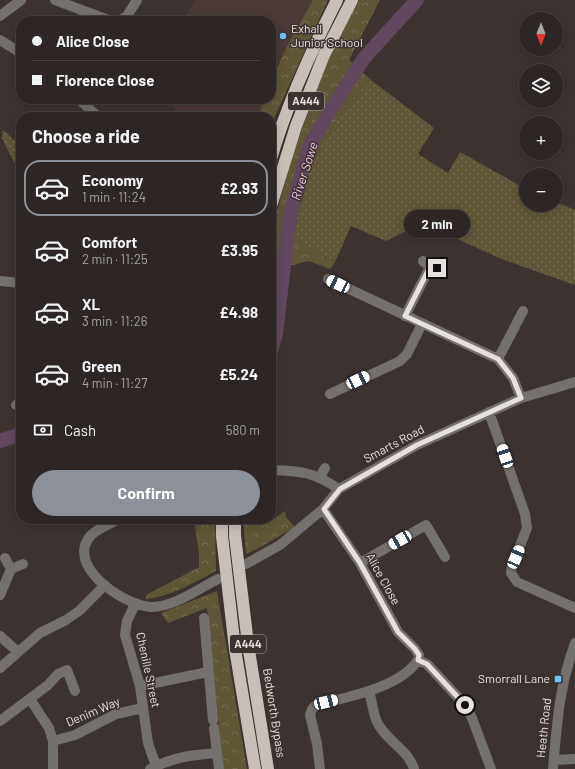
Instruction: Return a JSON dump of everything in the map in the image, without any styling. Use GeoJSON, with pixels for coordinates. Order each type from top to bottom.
{"type":"FeatureCollection","features":[{"type":"Feature","properties":{"kind":"highway","name":"A444"},"geometry":{"type":"LineString","coordinates":[[276,144],[292,97],[319,35],[338,0]]}},
{"type":"Feature","properties":{"kind":"highway","name":"A444"},"geometry":{"type":"LineString","coordinates":[[276,190],[296,126],[324,55],[352,0]]}},
{"type":"Feature","properties":{"kind":"highway","name":"A444"},"geometry":{"type":"LineString","coordinates":[[222,524],[235,649],[255,769]]}},
{"type":"Feature","properties":{"kind":"highway","name":"Bedworth Bypass"},"geometry":{"type":"LineString","coordinates":[[235,524],[248,644],[268,769]]}},
{"type":"Feature","properties":{"kind":"street"},"geometry":{"type":"LineString","coordinates":[[0,16],[21,0]]}},
{"type":"Feature","properties":{"kind":"street"},"geometry":{"type":"LineString","coordinates":[[55,0],[97,16]]}},
{"type":"Feature","properties":{"kind":"street"},"geometry":{"type":"LineString","coordinates":[[127,16],[137,0]]}},
{"type":"Feature","properties":{"kind":"street"},"geometry":{"type":"LineString","coordinates":[[0,40],[16,50]]}},
{"type":"Feature","properties":{"kind":"street"},"geometry":{"type":"LineString","coordinates":[[84,104],[93,112]]}},
{"type":"Feature","properties":{"kind":"street"},"geometry":{"type":"LineString","coordinates":[[405,316],[430,265]]}},
{"type":"Feature","properties":{"kind":"street"},"geometry":{"type":"LineString","coordinates":[[328,279],[498,359],[513,378],[521,398]]}},
{"type":"Feature","properties":{"kind":"street"},"geometry":{"type":"LineString","coordinates":[[0,281],[16,283]]}},
{"type":"Feature","properties":{"kind":"street"},"geometry":{"type":"LineString","coordinates":[[498,359],[524,310]]}},
{"type":"Feature","properties":{"kind":"street"},"geometry":{"type":"LineString","coordinates":[[330,394],[400,361],[407,354],[422,324]]}},
{"type":"Feature","properties":{"kind":"street","name":"Smarts Road"},"geometry":{"type":"LineString","coordinates":[[246,564],[280,545],[324,509],[340,489],[417,445],[521,398],[575,382]]}},
{"type":"Feature","properties":{"kind":"street"},"geometry":{"type":"LineString","coordinates":[[490,412],[525,514],[527,528],[512,566],[511,573],[517,582],[575,608]]}},
{"type":"Feature","properties":{"kind":"street"},"geometry":{"type":"LineString","coordinates":[[276,470],[323,472],[340,489]]}},
{"type":"Feature","properties":{"kind":"street","name":"Alice Close"},"geometry":{"type":"LineString","coordinates":[[324,509],[360,563],[398,632],[419,655],[418,660],[427,664],[465,705],[472,718],[491,769]]}},
{"type":"Feature","properties":{"kind":"street"},"geometry":{"type":"LineString","coordinates":[[110,524],[90,536],[84,547],[85,560],[104,586],[118,596],[135,604],[152,607],[176,601],[218,579]]}},
{"type":"Feature","properties":{"kind":"street"},"geometry":{"type":"LineString","coordinates":[[360,563],[426,525],[445,557]]}},
{"type":"Feature","properties":{"kind":"street"},"geometry":{"type":"LineString","coordinates":[[5,558],[11,569]]}},
{"type":"Feature","properties":{"kind":"street"},"geometry":{"type":"LineString","coordinates":[[0,595],[11,569],[23,564]]}},
{"type":"Feature","properties":{"kind":"street"},"geometry":{"type":"LineString","coordinates":[[0,668],[40,633],[66,620],[79,611],[104,586]]}},
{"type":"Feature","properties":{"kind":"street","name":"Chenille Street"},"geometry":{"type":"LineString","coordinates":[[135,604],[127,621],[126,635],[140,686],[153,768]]}},
{"type":"Feature","properties":{"kind":"street"},"geometry":{"type":"LineString","coordinates":[[204,618],[208,672],[219,769]]}},
{"type":"Feature","properties":{"kind":"street"},"geometry":{"type":"LineString","coordinates":[[0,636],[18,652]]}},
{"type":"Feature","properties":{"kind":"street","name":"Heath Road"},"geometry":{"type":"LineString","coordinates":[[553,764],[558,703],[575,643]]}},
{"type":"Feature","properties":{"kind":"street"},"geometry":{"type":"LineString","coordinates":[[320,769],[310,711],[316,705],[369,691],[390,682],[415,665],[418,660]]}},
{"type":"Feature","properties":{"kind":"street"},"geometry":{"type":"LineString","coordinates":[[0,721],[48,685],[58,674],[66,670],[75,691]]}},
{"type":"Feature","properties":{"kind":"street"},"geometry":{"type":"LineString","coordinates":[[140,686],[208,672]]}},
{"type":"Feature","properties":{"kind":"street"},"geometry":{"type":"LineString","coordinates":[[369,691],[377,722],[387,736],[412,762],[414,769]]}},
{"type":"Feature","properties":{"kind":"street"},"geometry":{"type":"LineString","coordinates":[[30,699],[49,728],[53,741],[53,769]]}},
{"type":"Feature","properties":{"kind":"street","name":"Denim Way"},"geometry":{"type":"LineString","coordinates":[[53,741],[75,735],[116,714],[143,708]]}},
{"type":"Feature","properties":{"kind":"street"},"geometry":{"type":"LineString","coordinates":[[153,768],[184,756],[217,753]]}},
{"type":"Feature","properties":{"kind":"street"},"geometry":{"type":"LineString","coordinates":[[553,764],[575,759]]}},
{"type":"Feature","properties":{"kind":"shaded area","name":"Exhall Junior School"},"geometry":{"type":"Polygon","coordinates":[[[195,0],[313,0],[276,74],[276,16],[185,16],[195,0]]]}},
{"type":"Feature","properties":{"kind":"shaded area"},"geometry":{"type":"Polygon","coordinates":[[[167,104],[263,104],[259,112],[174,112],[175,108],[167,104]]]}},
{"type":"Feature","properties":{"kind":"green space"},"geometry":{"type":"Polygon","coordinates":[[[313,0],[328,0],[276,114],[276,112],[259,112],[263,104],[276,104],[276,71],[293,35],[313,0]]]}},
{"type":"Feature","properties":{"kind":"green space"},"geometry":{"type":"Polygon","coordinates":[[[359,0],[380,0],[349,60],[371,80],[346,106],[312,161],[293,238],[335,262],[330,269],[309,261],[284,267],[276,334],[276,215],[291,158],[335,41],[359,0]]]}},
{"type":"Feature","properties":{"kind":"green space"},"geometry":{"type":"Polygon","coordinates":[[[371,80],[434,128],[418,154],[448,173],[460,152],[519,185],[519,212],[563,212],[563,205],[575,210],[575,285],[499,258],[423,223],[386,241],[351,226],[335,262],[293,238],[312,161],[346,106],[371,80]]]}},
{"type":"Feature","properties":{"kind":"green space"},"geometry":{"type":"Polygon","coordinates":[[[3,130],[16,142],[16,166],[2,138],[3,130]]]}},
{"type":"Feature","properties":{"kind":"green space"},"geometry":{"type":"Polygon","coordinates":[[[285,511],[286,517],[295,527],[246,554],[243,524],[276,524],[276,517],[285,511]]]}},
{"type":"Feature","properties":{"kind":"green space"},"geometry":{"type":"Polygon","coordinates":[[[195,524],[215,524],[216,571],[174,592],[146,599],[146,595],[199,567],[199,554],[195,524]]]}},
{"type":"Feature","properties":{"kind":"green space"},"geometry":{"type":"Polygon","coordinates":[[[217,591],[247,769],[223,769],[207,608],[168,623],[161,613],[217,591]]]}},
{"type":"Feature","properties":{"kind":"waterway","name":"River Sowe"},"geometry":{"type":"LineString","coordinates":[[276,334],[290,215],[309,147],[364,58],[417,0]]}},
{"type":"Feature","properties":{"kind":"waterway","name":"River Sowe"},"geometry":{"type":"LineString","coordinates":[[0,441],[16,436]]}},
{"type":"Feature","properties":{"kind":"place","name":"Exhall Junior School"},"geometry":{"type":"Point","coordinates":[283,36]}},
{"type":"Feature","properties":{"kind":"place","name":"Smorrall Lane"},"geometry":{"type":"Point","coordinates":[558,679]}},
{"type":"Feature","properties":{"kind":"route"},"geometry":{"type":"LineString","coordinates":[[437,268],[430,267],[405,316],[498,359],[513,378],[521,398],[417,445],[340,489],[324,509],[360,563],[398,632],[419,655],[418,660],[427,664],[465,705]]}}]}
